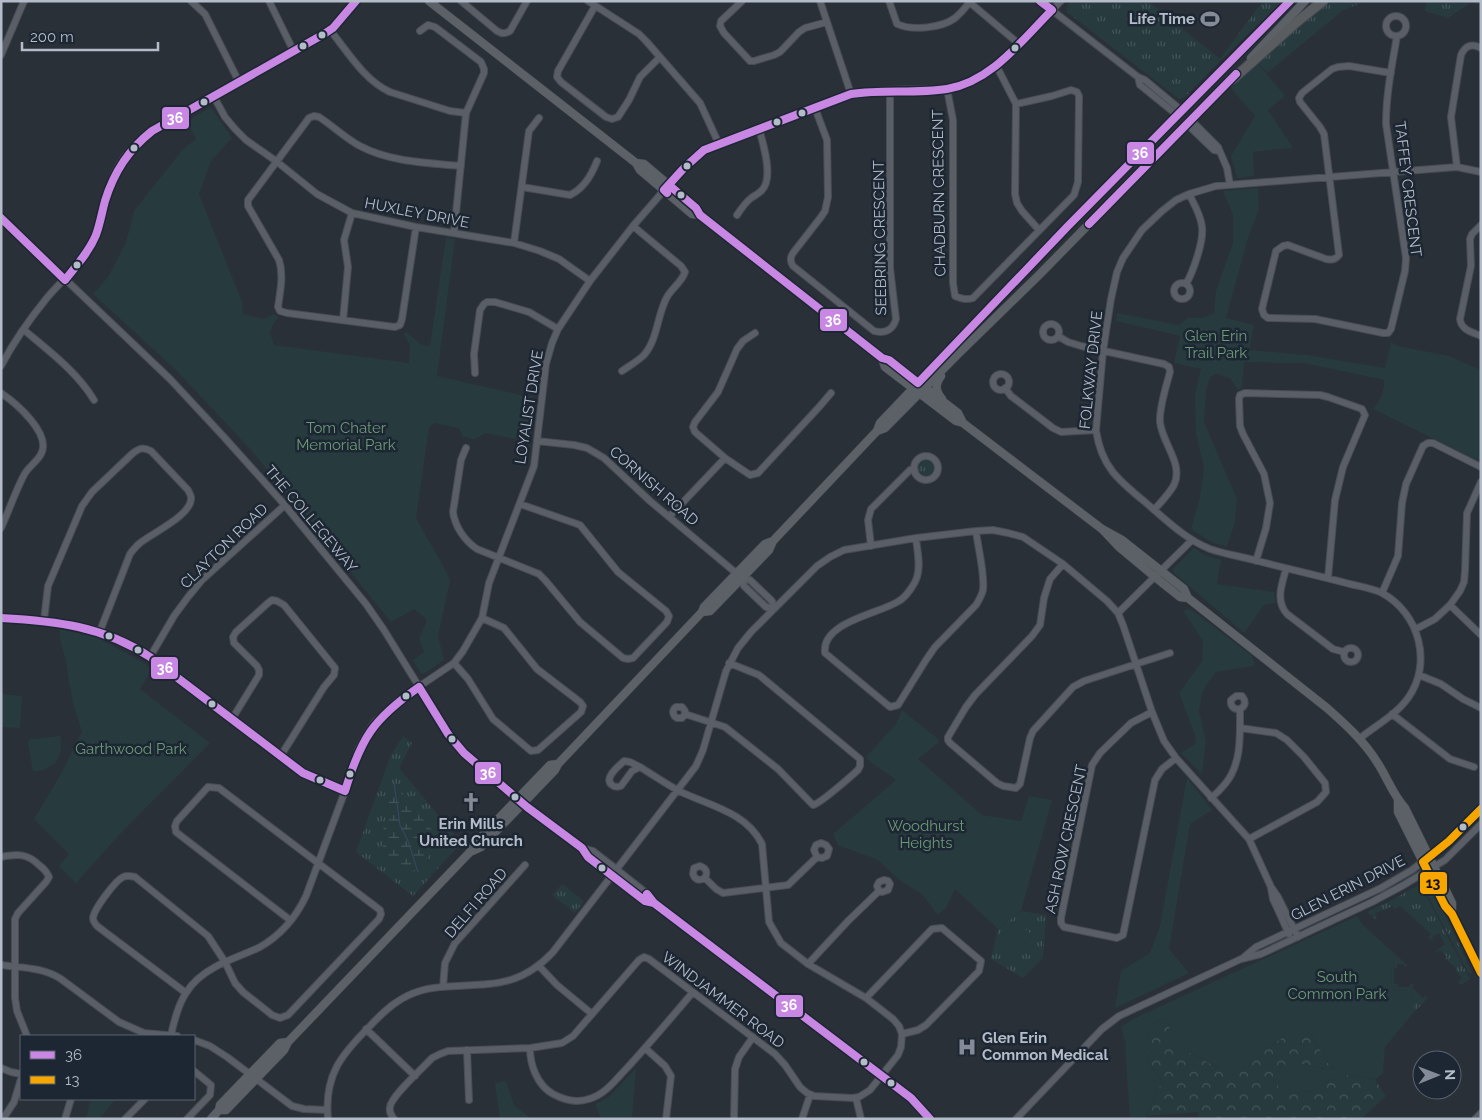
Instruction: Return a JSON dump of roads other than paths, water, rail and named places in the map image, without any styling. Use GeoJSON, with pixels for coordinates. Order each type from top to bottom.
{"type":"FeatureCollection","features":[{"type":"Feature","properties":{"kind":"highway"},"geometry":{"type":"LineString","coordinates":[[1230,80],[1323,1]]}},
{"type":"Feature","properties":{"kind":"main road"},"geometry":{"type":"LineString","coordinates":[[429,1],[636,163],[644,164],[666,187],[696,208],[700,215],[882,358],[885,366],[958,413]]}},
{"type":"Feature","properties":{"kind":"main road"},"geometry":{"type":"LineString","coordinates":[[919,388],[1023,272],[1290,1]]}},
{"type":"Feature","properties":{"kind":"main road"},"geometry":{"type":"LineString","coordinates":[[211,1119],[219,1110],[220,1105],[253,1076],[280,1043],[288,1042],[470,852],[481,847],[520,801],[555,770],[558,764],[702,612],[710,611],[739,575],[769,550],[773,541],[877,431],[880,423],[958,354],[1039,275],[1305,1]]}},
{"type":"Feature","properties":{"kind":"main road"},"geometry":{"type":"LineString","coordinates":[[1179,113],[1189,122]]}},
{"type":"Feature","properties":{"kind":"main road"},"geometry":{"type":"LineString","coordinates":[[958,354],[959,359],[938,381],[936,389],[941,398],[958,413],[963,423]]}},
{"type":"Feature","properties":{"kind":"main road"},"geometry":{"type":"LineString","coordinates":[[919,388],[956,421],[963,423],[1102,529],[1122,540],[1184,589],[1188,598],[1327,708],[1359,739],[1376,760],[1398,800],[1398,812],[1452,903],[1452,914],[1481,974]]}},
{"type":"Feature","properties":{"kind":"main road"},"geometry":{"type":"LineString","coordinates":[[1102,529],[1119,547],[1155,577],[1180,597],[1188,598]]}},
{"type":"Feature","properties":{"kind":"street"},"geometry":{"type":"LineString","coordinates":[[1,55],[24,1]]}},
{"type":"Feature","properties":{"kind":"street"},"geometry":{"type":"LineString","coordinates":[[190,1],[205,14],[239,82]]}},
{"type":"Feature","properties":{"kind":"street"},"geometry":{"type":"LineString","coordinates":[[269,1],[294,52]]}},
{"type":"Feature","properties":{"kind":"street"},"geometry":{"type":"LineString","coordinates":[[2,364],[46,299],[83,258],[92,243],[118,167],[130,151],[152,131],[330,30],[356,1]]}},
{"type":"Feature","properties":{"kind":"street"},"geometry":{"type":"LineString","coordinates":[[461,1],[501,33],[510,31],[527,1]]}},
{"type":"Feature","properties":{"kind":"street"},"geometry":{"type":"LineString","coordinates":[[588,1],[640,34],[700,103],[719,144]]}},
{"type":"Feature","properties":{"kind":"street"},"geometry":{"type":"LineString","coordinates":[[742,1],[721,21],[720,26],[750,60],[754,61],[774,55],[805,28],[827,22]]}},
{"type":"Feature","properties":{"kind":"street"},"geometry":{"type":"LineString","coordinates":[[820,1],[851,94]]}},
{"type":"Feature","properties":{"kind":"street"},"geometry":{"type":"LineString","coordinates":[[889,1],[897,24],[909,27],[941,25],[955,18],[968,2],[1018,44]]}},
{"type":"Feature","properties":{"kind":"street"},"geometry":{"type":"LineString","coordinates":[[1040,1],[1138,77],[1145,80],[1179,113]]}},
{"type":"Feature","properties":{"kind":"street","name":"LOYALIST DRIVE"},"geometry":{"type":"LineString","coordinates":[[173,1035],[173,1024],[186,993],[205,974],[225,962],[260,946],[283,930],[298,911],[306,896],[358,750],[374,723],[399,700],[454,663],[463,651],[482,618],[489,583],[534,466],[546,364],[558,329],[590,281],[666,187],[704,150],[851,94],[890,90],[947,89],[973,80],[996,66],[1061,1]]}},
{"type":"Feature","properties":{"kind":"street"},"geometry":{"type":"LineString","coordinates":[[595,6],[558,71],[557,77],[560,82],[606,118],[612,119],[618,117],[627,104],[644,72],[660,58]]}},
{"type":"Feature","properties":{"kind":"street"},"geometry":{"type":"LineString","coordinates":[[420,31],[428,25],[435,27],[481,62],[484,69],[484,73],[466,113],[454,233]]}},
{"type":"Feature","properties":{"kind":"street"},"geometry":{"type":"LineString","coordinates":[[330,30],[372,82],[381,88],[450,111],[466,113]]}},
{"type":"Feature","properties":{"kind":"street","name":"TAFFEY CRESCENT"},"geometry":{"type":"LineString","coordinates":[[1329,177],[1339,255],[1336,259],[1331,260],[1288,245],[1276,251],[1262,308],[1264,315],[1268,318],[1315,319],[1388,333],[1391,329],[1406,261],[1386,124],[1386,103],[1397,36]]}},
{"type":"Feature","properties":{"kind":"street"},"geometry":{"type":"LineString","coordinates":[[1457,167],[1451,117],[1461,55],[1468,46],[1481,48]]}},
{"type":"Feature","properties":{"kind":"street"},"geometry":{"type":"LineString","coordinates":[[996,66],[1016,104],[1015,194],[1017,204],[1039,230]]}},
{"type":"Feature","properties":{"kind":"street"},"geometry":{"type":"LineString","coordinates":[[1329,177],[1324,134],[1299,98],[1302,93],[1332,69],[1338,67],[1349,66],[1391,73]]}},
{"type":"Feature","properties":{"kind":"street","name":"CHADBURN CRESCENT"},"geometry":{"type":"LineString","coordinates":[[947,89],[953,120],[953,283],[955,296],[967,299],[973,298],[1074,195],[1077,187],[1079,95],[1076,91],[1072,90],[1016,104]]}},
{"type":"Feature","properties":{"kind":"street","name":"SEEBRING CRESCENT"},"geometry":{"type":"LineString","coordinates":[[815,108],[826,140],[828,197],[826,211],[793,253],[790,262],[874,331],[884,332],[890,329],[896,319],[890,268],[890,90]]}},
{"type":"Feature","properties":{"kind":"street","name":"HUXLEY DRIVE"},"geometry":{"type":"LineString","coordinates":[[214,97],[225,117],[246,140],[317,194],[352,213],[416,227],[514,243],[540,250],[559,259],[590,281]]}},
{"type":"Feature","properties":{"kind":"street"},"geometry":{"type":"LineString","coordinates":[[416,227],[400,325],[395,327],[287,313],[280,311],[278,308],[282,268],[248,206],[248,200],[309,118],[314,116],[319,117],[360,146],[379,154],[405,160],[461,166]]}},
{"type":"Feature","properties":{"kind":"street"},"geometry":{"type":"LineString","coordinates":[[514,243],[529,131],[539,118]]}},
{"type":"Feature","properties":{"kind":"street"},"geometry":{"type":"LineString","coordinates":[[1189,122],[1214,150],[1219,151],[1227,168],[1230,185]]}},
{"type":"Feature","properties":{"kind":"street"},"geometry":{"type":"LineString","coordinates":[[737,214],[748,200],[766,185],[766,157],[759,129]]}},
{"type":"Feature","properties":{"kind":"street"},"geometry":{"type":"LineString","coordinates":[[522,187],[570,195],[577,192],[592,173],[596,161]]}},
{"type":"Feature","properties":{"kind":"street","name":"FOLKWAY DRIVE"},"geometry":{"type":"LineString","coordinates":[[1359,739],[1392,714],[1408,699],[1415,687],[1419,674],[1421,653],[1420,640],[1416,629],[1398,605],[1382,593],[1214,550],[1192,540],[1126,487],[1104,461],[1096,430],[1103,351],[1111,299],[1117,272],[1123,258],[1142,230],[1162,211],[1189,194],[1230,185],[1457,167],[1481,172]]}},
{"type":"Feature","properties":{"kind":"street"},"geometry":{"type":"LineString","coordinates":[[1186,284],[1192,274],[1202,236],[1200,218],[1189,194]]}},
{"type":"Feature","properties":{"kind":"street"},"geometry":{"type":"LineString","coordinates":[[343,320],[348,266],[344,240],[352,213]]}},
{"type":"Feature","properties":{"kind":"street","name":"THE COLLEGEWAY"},"geometry":{"type":"LineString","coordinates":[[1,218],[170,379],[285,505],[366,604],[456,744],[469,758],[520,801],[582,848],[593,851],[615,873],[650,896],[654,903],[911,1098],[930,1119]]}},
{"type":"Feature","properties":{"kind":"street"},"geometry":{"type":"LineString","coordinates":[[1481,225],[1472,234],[1470,239],[1471,266],[1460,319],[1460,324],[1463,328],[1481,336]]}},
{"type":"Feature","properties":{"kind":"street"},"geometry":{"type":"LineString","coordinates":[[622,371],[644,355],[649,348],[662,306],[669,294],[684,278],[685,272],[682,266],[633,226]]}},
{"type":"Feature","properties":{"kind":"street"},"geometry":{"type":"LineString","coordinates":[[475,373],[474,354],[480,310],[487,302],[495,302],[529,312],[558,329]]}},
{"type":"Feature","properties":{"kind":"street"},"geometry":{"type":"LineString","coordinates":[[24,330],[86,386],[94,400]]}},
{"type":"Feature","properties":{"kind":"street"},"geometry":{"type":"LineString","coordinates":[[755,333],[743,341],[737,349],[718,392],[693,427],[695,432],[725,458],[750,475],[758,473],[830,393]]}},
{"type":"Feature","properties":{"kind":"street"},"geometry":{"type":"LineString","coordinates":[[1058,336],[1068,342],[1164,364],[1169,367],[1170,372],[1160,424],[1177,473],[1173,486],[1154,510]]}},
{"type":"Feature","properties":{"kind":"street"},"geometry":{"type":"LineString","coordinates":[[1006,388],[1011,396],[1061,432],[1096,430]]}},
{"type":"Feature","properties":{"kind":"street"},"geometry":{"type":"LineString","coordinates":[[1,393],[14,402],[28,416],[43,443],[41,455],[24,472],[1,528]]}},
{"type":"Feature","properties":{"kind":"street"},"geometry":{"type":"LineString","coordinates":[[1256,561],[1266,528],[1270,504],[1264,474],[1242,434],[1240,426],[1240,395],[1320,395],[1362,409],[1365,415],[1342,467],[1335,500],[1328,578]]}},
{"type":"Feature","properties":{"kind":"street","name":"CORNISH ROAD"},"geometry":{"type":"LineString","coordinates":[[537,441],[574,445],[596,452],[650,501],[739,575],[744,586],[766,608],[774,609]]}},
{"type":"Feature","properties":{"kind":"street"},"geometry":{"type":"LineString","coordinates":[[1382,593],[1398,556],[1402,503],[1406,484],[1423,446],[1433,442],[1481,467]]}},
{"type":"Feature","properties":{"kind":"street"},"geometry":{"type":"LineString","coordinates":[[44,620],[48,586],[82,506],[92,492],[133,453],[139,448],[146,448],[188,490],[191,497],[190,503],[188,508],[176,520],[142,542],[130,554],[100,631]]}},
{"type":"Feature","properties":{"kind":"street"},"geometry":{"type":"LineString","coordinates":[[466,448],[461,460],[454,520],[470,544],[477,549],[539,574],[580,622],[623,658],[633,658],[667,622],[669,616],[666,611],[618,572],[580,525],[520,504]]}},
{"type":"Feature","properties":{"kind":"street"},"geometry":{"type":"LineString","coordinates":[[669,517],[725,458]]}},
{"type":"Feature","properties":{"kind":"street"},"geometry":{"type":"LineString","coordinates":[[871,546],[868,520],[871,508],[910,470],[914,469]]}},
{"type":"Feature","properties":{"kind":"street"},"geometry":{"type":"LineString","coordinates":[[1416,629],[1435,619],[1460,592],[1464,582],[1466,564],[1467,513],[1481,482]]}},
{"type":"Feature","properties":{"kind":"street","name":"CLAYTON ROAD"},"geometry":{"type":"LineString","coordinates":[[150,657],[174,616],[202,580],[285,505]]}},
{"type":"Feature","properties":{"kind":"street"},"geometry":{"type":"LineString","coordinates":[[328,1119],[327,1110],[330,1084],[336,1067],[345,1052],[385,1010],[401,998],[426,989],[502,983],[522,976],[539,966],[559,945],[692,773],[700,758],[729,663],[738,648],[751,632],[817,566],[844,550],[916,538],[993,530],[1022,537],[1063,564],[1107,601],[1118,612],[1152,712],[1164,741],[1176,758],[1249,839],[1271,886],[1278,896],[1295,938]]}},
{"type":"Feature","properties":{"kind":"street"},"geometry":{"type":"LineString","coordinates":[[916,538],[919,567],[917,578],[901,600],[889,607],[855,618],[827,639],[824,647],[825,654],[890,707],[898,705],[935,647],[976,605],[980,598],[983,591],[976,531]]}},
{"type":"Feature","properties":{"kind":"street"},"geometry":{"type":"LineString","coordinates":[[1118,612],[1192,540]]}},
{"type":"Feature","properties":{"kind":"street"},"geometry":{"type":"LineString","coordinates":[[1063,564],[1050,579],[1044,598],[1040,625],[1032,636],[975,695],[948,737],[950,743],[997,783],[1016,788],[1020,784],[1033,731],[1073,687],[1084,680],[1170,653]]}},
{"type":"Feature","properties":{"kind":"street"},"geometry":{"type":"LineString","coordinates":[[1286,569],[1280,599],[1282,608],[1287,614],[1333,649],[1344,652]]}},
{"type":"Feature","properties":{"kind":"street"},"geometry":{"type":"LineString","coordinates":[[232,719],[259,674],[257,666],[234,643],[234,637],[236,632],[268,603],[272,600],[277,601],[284,605],[335,668],[334,675],[324,687],[280,757]]}},
{"type":"Feature","properties":{"kind":"street"},"geometry":{"type":"LineString","coordinates":[[1450,605],[1481,634]]}},
{"type":"Feature","properties":{"kind":"street"},"geometry":{"type":"LineString","coordinates":[[1,618],[44,620],[74,624],[100,631],[125,641],[150,657],[303,773],[344,791]]}},
{"type":"Feature","properties":{"kind":"street"},"geometry":{"type":"LineString","coordinates":[[454,663],[468,679],[493,719],[531,751],[538,750],[581,712],[583,706],[580,702],[537,669],[504,628],[482,618]]}},
{"type":"Feature","properties":{"kind":"street"},"geometry":{"type":"LineString","coordinates":[[685,714],[725,727],[778,769],[813,805],[819,804],[858,770],[860,760],[759,675],[729,663]]}},
{"type":"Feature","properties":{"kind":"street"},"geometry":{"type":"LineString","coordinates":[[1419,674],[1442,684],[1463,699],[1481,708]]}},
{"type":"Feature","properties":{"kind":"street"},"geometry":{"type":"LineString","coordinates":[[1211,798],[1226,784],[1234,771],[1238,753],[1240,709]]}},
{"type":"Feature","properties":{"kind":"street","name":"ASH ROW CRESCENT"},"geometry":{"type":"LineString","coordinates":[[1152,712],[1131,723],[1100,753],[1092,765],[1061,916],[1061,922],[1065,928],[1117,938],[1123,935],[1155,780],[1162,769],[1176,758]]}},
{"type":"Feature","properties":{"kind":"street"},"geometry":{"type":"LineString","coordinates":[[1392,714],[1450,759],[1474,767]]}},
{"type":"Feature","properties":{"kind":"street"},"geometry":{"type":"LineString","coordinates":[[1240,728],[1276,732],[1287,740],[1325,783],[1326,792],[1317,802],[1249,839]]}},
{"type":"Feature","properties":{"kind":"street"},"geometry":{"type":"LineString","coordinates":[[640,767],[632,771],[621,786],[612,786],[609,780],[610,776],[624,761],[630,762],[640,767],[678,790],[736,816],[745,822],[756,833],[762,844],[769,922],[780,943],[808,964],[866,998],[899,1026],[902,1034],[898,1055],[870,1090],[856,1098],[810,1095],[802,1119]]}},
{"type":"Feature","properties":{"kind":"street"},"geometry":{"type":"LineString","coordinates":[[186,993],[94,922],[93,918],[98,907],[121,878],[130,875],[135,877],[201,930],[212,941],[243,992],[272,1015],[280,1018],[288,1015],[379,919],[380,914],[380,910],[219,788],[208,787],[177,821],[175,826],[176,832],[290,920]]}},
{"type":"Feature","properties":{"kind":"street","name":"GLEN ERIN DRIVE"},"geometry":{"type":"LineString","coordinates":[[1241,959],[1256,947],[1381,888],[1412,870],[1450,841],[1481,809]]}},
{"type":"Feature","properties":{"kind":"street"},"geometry":{"type":"LineString","coordinates":[[1471,821],[1480,827]]}},
{"type":"Feature","properties":{"kind":"street","name":"GLEN ERIN DRIVE"},"geometry":{"type":"LineString","coordinates":[[1016,1119],[1102,1029],[1121,1015],[1241,959],[1260,954],[1383,896],[1445,860],[1480,827]]}},
{"type":"Feature","properties":{"kind":"street"},"geometry":{"type":"LineString","coordinates":[[1,857],[19,854],[27,856],[38,864],[49,877],[16,916],[14,998],[27,1035]]}},
{"type":"Feature","properties":{"kind":"street"},"geometry":{"type":"LineString","coordinates":[[705,878],[723,892],[788,885],[817,856]]}},
{"type":"Feature","properties":{"kind":"street","name":"DELFI ROAD"},"geometry":{"type":"LineString","coordinates":[[443,987],[445,963],[455,943],[526,865]]}},
{"type":"Feature","properties":{"kind":"street"},"geometry":{"type":"LineString","coordinates":[[808,964],[848,921],[880,891]]}},
{"type":"Feature","properties":{"kind":"street"},"geometry":{"type":"LineString","coordinates":[[866,998],[932,929],[942,928],[981,961],[979,971],[926,1025],[918,1030],[902,1034]]}},
{"type":"Feature","properties":{"kind":"street","name":"WINDJAMMER ROAD"},"geometry":{"type":"LineString","coordinates":[[394,1119],[390,1107],[393,1098],[432,1058],[448,1051],[530,1048],[562,1043],[573,1036],[639,960],[644,957],[780,1059],[800,1087],[810,1095]]}},
{"type":"Feature","properties":{"kind":"street"},"geometry":{"type":"LineString","coordinates":[[1,965],[37,968],[50,973],[61,979],[118,1022],[144,1033],[163,1035]]}},
{"type":"Feature","properties":{"kind":"street"},"geometry":{"type":"LineString","coordinates":[[539,966],[592,1014]]}},
{"type":"Feature","properties":{"kind":"street"},"geometry":{"type":"LineString","coordinates":[[530,1048],[531,1066],[546,1090],[563,1098],[580,1102],[590,1099],[604,1092],[693,992]]}},
{"type":"Feature","properties":{"kind":"street"},"geometry":{"type":"LineString","coordinates":[[366,1030],[415,1076]]}},
{"type":"Feature","properties":{"kind":"street"},"geometry":{"type":"LineString","coordinates":[[734,1119],[735,1069],[739,1057],[753,1037]]}},
{"type":"Feature","properties":{"kind":"street"},"geometry":{"type":"LineString","coordinates":[[195,1040],[219,1052],[292,1106],[304,1109],[327,1110]]}},
{"type":"Feature","properties":{"kind":"street"},"geometry":{"type":"LineString","coordinates":[[645,1048],[665,1066],[671,1076],[666,1119]]}},
{"type":"Feature","properties":{"kind":"street"},"geometry":{"type":"LineString","coordinates":[[467,1050],[470,1100]]}},
{"type":"Feature","properties":{"kind":"street"},"geometry":{"type":"LineString","coordinates":[[1,1068],[20,1074]]}},
{"type":"Feature","properties":{"kind":"street"},"geometry":{"type":"LineString","coordinates":[[187,1119],[210,1095],[212,1090],[211,1085],[195,1071]]}},
{"type":"Feature","properties":{"kind":"street"},"geometry":{"type":"LineString","coordinates":[[3,1119],[14,1102],[20,1082]]}},
{"type":"Feature","properties":{"kind":"street"},"geometry":{"type":"LineString","coordinates":[[856,1098],[861,1119]]}},
{"type":"Feature","properties":{"kind":"street"},"geometry":{"type":"LineString","coordinates":[[65,1119],[71,1100]]}},
{"type":"Feature","properties":{"kind":"street"},"geometry":{"type":"LineString","coordinates":[[125,1119],[144,1100]]}},
{"type":"Feature","properties":{"kind":"street"},"geometry":{"type":"LineString","coordinates":[[1475,1119],[1481,1112]]}},
{"type":"Feature","properties":{"kind":"waterway"},"geometry":{"type":"LineString","coordinates":[[394,783],[400,825],[408,841],[418,872]]}},
{"type":"Feature","properties":{"kind":"place","name":"Life Time"},"geometry":{"type":"Point","coordinates":[1210,19]}},
{"type":"Feature","properties":{"kind":"place","name":"Erin Mills United Church"},"geometry":{"type":"Point","coordinates":[471,802]}},
{"type":"Feature","properties":{"kind":"place","name":"Glen Erin Common Medical"},"geometry":{"type":"Point","coordinates":[967,1047]}},
{"type":"Feature","properties":{"kind":"park label","name":"Glen Erin Trail Park"},"geometry":{"type":"Point","coordinates":[1216,344]}},
{"type":"Feature","properties":{"kind":"park label","name":"Tom Chater Memorial Park"},"geometry":{"type":"Point","coordinates":[346,436]}},
{"type":"Feature","properties":{"kind":"park label","name":"Garthwood Park"},"geometry":{"type":"Point","coordinates":[131,749]}},
{"type":"Feature","properties":{"kind":"park label","name":"Woodhurst Heights"},"geometry":{"type":"Point","coordinates":[926,834]}},
{"type":"Feature","properties":{"kind":"park label","name":"South Common Park"},"geometry":{"type":"Point","coordinates":[1337,986]}}]}
